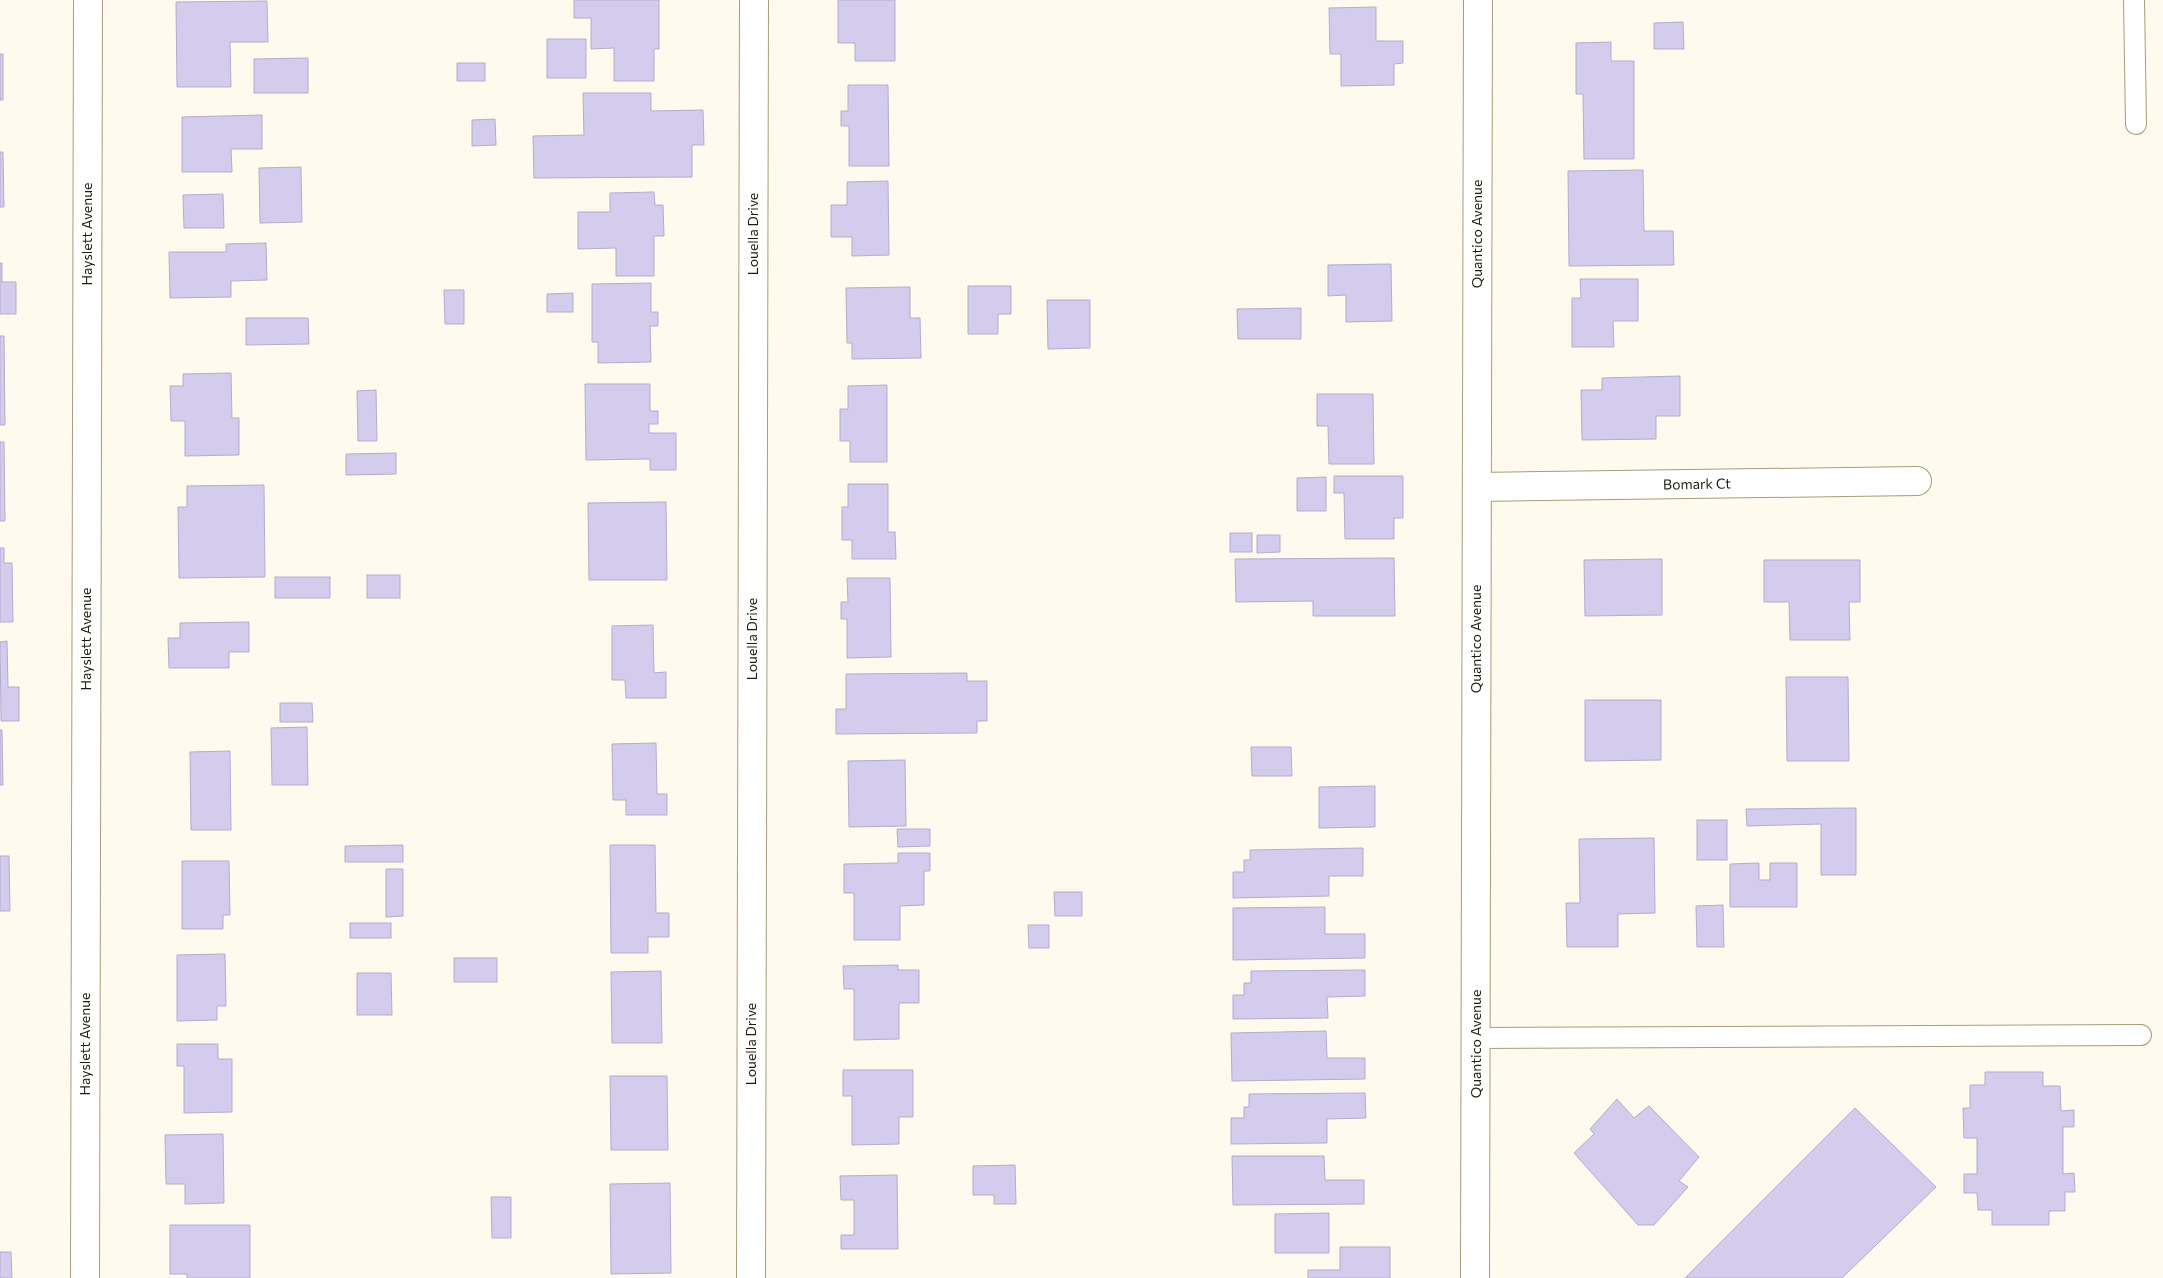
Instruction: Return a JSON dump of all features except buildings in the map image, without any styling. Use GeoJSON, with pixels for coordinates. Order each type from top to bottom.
{"type":"FeatureCollection","features":[{"type":"Feature","properties":{"kind":"street","name":"Hayslett Avenue"},"geometry":{"type":"LineString","coordinates":[[85,1278],[88,0]]}},
{"type":"Feature","properties":{"kind":"street","name":"Louella Drive"},"geometry":{"type":"LineString","coordinates":[[750,1278],[754,0]]}},
{"type":"Feature","properties":{"kind":"street","name":"Quantico Avenue"},"geometry":{"type":"LineString","coordinates":[[1475,1278],[1478,0]]}},
{"type":"Feature","properties":{"kind":"street","name":"Bomark Ct"},"geometry":{"type":"LineString","coordinates":[[1477,487],[1916,481]]}},
{"type":"Feature","properties":{"kind":"lane"},"geometry":{"type":"LineString","coordinates":[[2134,0],[2136,124]]}},
{"type":"Feature","properties":{"kind":"lane"},"geometry":{"type":"LineString","coordinates":[[1476,1038],[2141,1035]]}}]}
